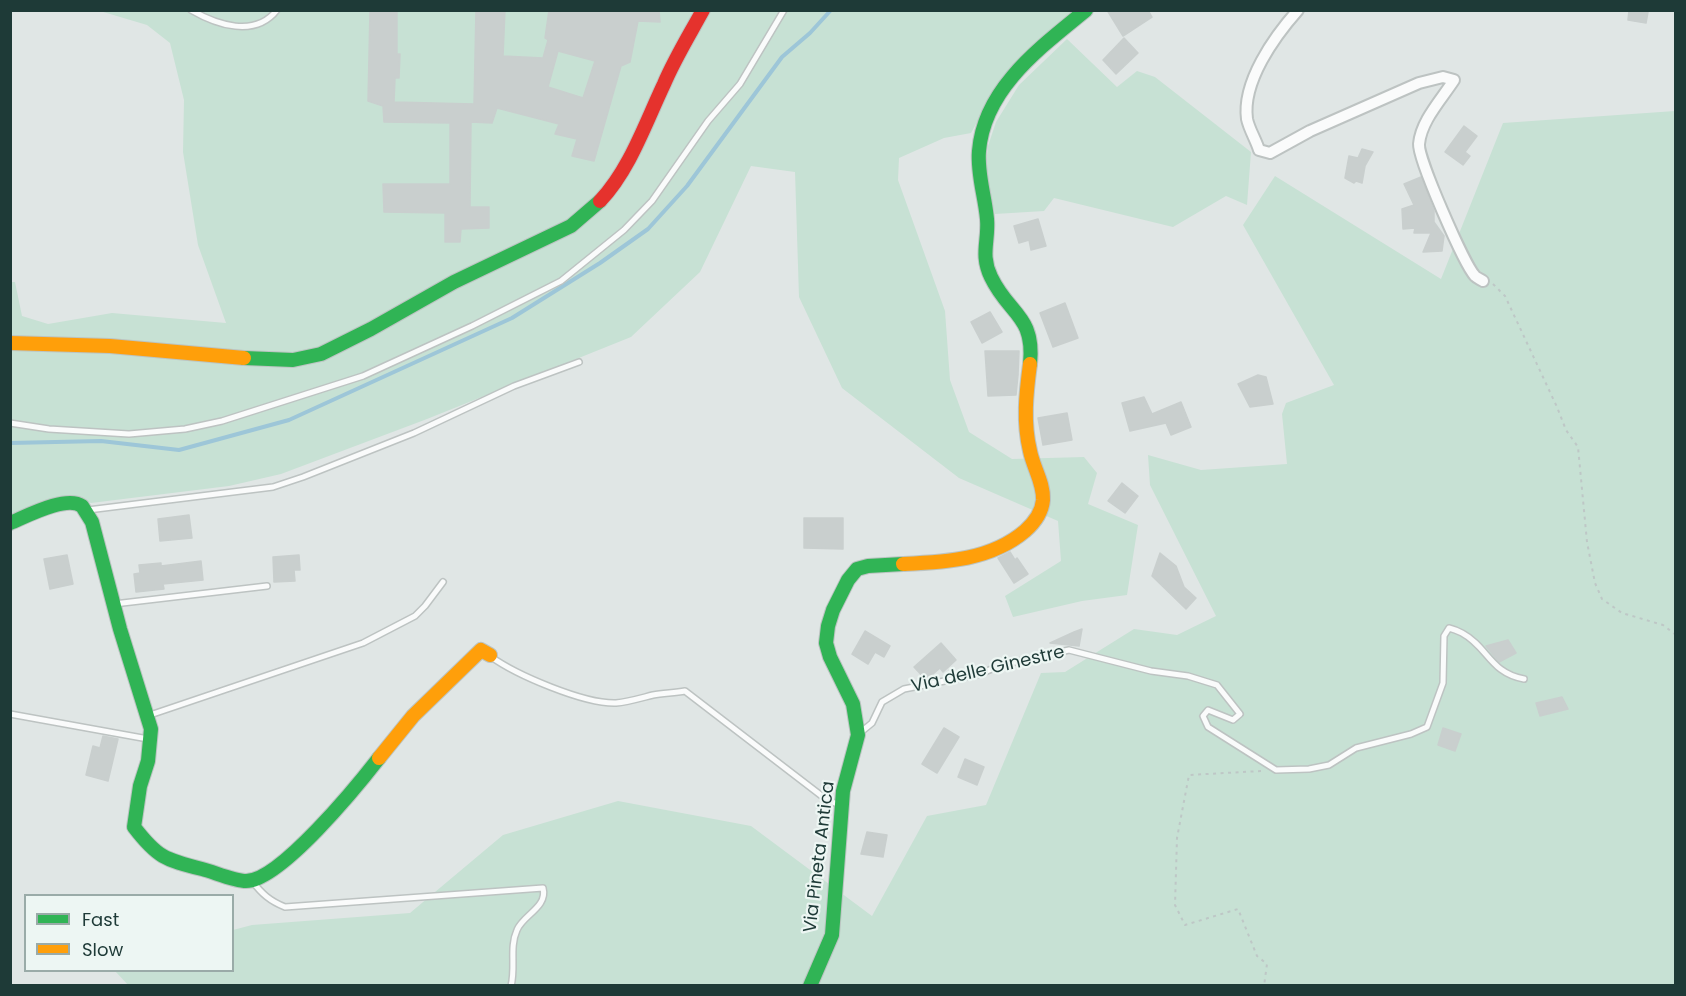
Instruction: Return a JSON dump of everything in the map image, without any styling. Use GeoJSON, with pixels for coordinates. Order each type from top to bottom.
{"type":"FeatureCollection","features":[{"type":"Feature","properties":{"kind":"street"},"geometry":{"type":"LineString","coordinates":[[10,343],[110,346],[266,360],[294,360],[321,354],[454,282],[571,226],[594,207],[611,189],[626,165],[671,68],[703,10]]}},
{"type":"Feature","properties":{"kind":"street","name":"Via Pineta Antica"},"geometry":{"type":"LineString","coordinates":[[810,986],[832,935],[843,791],[858,735],[854,704],[830,657],[826,643],[832,610],[848,580],[858,569],[868,566],[977,556],[1022,534],[1039,515],[1042,501],[1030,449],[1025,412],[1031,354],[1030,337],[1026,323],[1004,299],[985,264],[984,246],[987,221],[981,184],[979,148],[992,107],[1012,74],[1086,10]]}},
{"type":"Feature","properties":{"kind":"street"},"geometry":{"type":"LineString","coordinates":[[1298,10],[1256,69],[1247,93],[1247,120],[1259,150],[1270,153],[1310,131],[1419,83],[1443,77],[1454,80],[1422,129],[1419,147],[1423,163],[1458,245],[1475,275],[1483,281]]}},
{"type":"Feature","properties":{"kind":"street"},"geometry":{"type":"LineString","coordinates":[[10,523],[67,503],[77,504],[86,511],[92,522],[113,604],[151,729],[148,761],[140,786],[134,827],[150,848],[171,861],[247,881],[269,873],[303,845],[374,765],[412,716],[482,650],[490,655]]}},
{"type":"Feature","properties":{"kind":"lane"},"geometry":{"type":"LineString","coordinates":[[191,10],[207,19],[251,27],[271,18],[277,10]]}},
{"type":"Feature","properties":{"kind":"lane"},"geometry":{"type":"LineString","coordinates":[[10,423],[49,429],[129,434],[185,429],[222,421],[363,376],[472,326],[561,281],[624,230],[652,201],[708,121],[740,84],[784,10]]}},
{"type":"Feature","properties":{"kind":"lane"},"geometry":{"type":"LineString","coordinates":[[86,511],[273,487],[414,433],[506,390],[579,362]]}},
{"type":"Feature","properties":{"kind":"lane"},"geometry":{"type":"LineString","coordinates":[[147,716],[363,644],[415,616],[443,582]]}},
{"type":"Feature","properties":{"kind":"lane"},"geometry":{"type":"LineString","coordinates":[[113,604],[267,586]]}},
{"type":"Feature","properties":{"kind":"lane"},"geometry":{"type":"LineString","coordinates":[[1276,770],[1309,769],[1329,765],[1356,748],[1411,734],[1427,727],[1443,683],[1444,636],[1449,628],[1463,633],[1501,671],[1524,679]]}},
{"type":"Feature","properties":{"kind":"lane","name":"Via delle Ginestre"},"geometry":{"type":"LineString","coordinates":[[858,735],[872,723],[882,702],[904,689],[980,674],[1001,665],[1069,650],[1151,671],[1188,676],[1217,685],[1240,714],[1233,720],[1208,710],[1203,716],[1208,727],[1276,770]]}},
{"type":"Feature","properties":{"kind":"lane"},"geometry":{"type":"LineString","coordinates":[[490,655],[514,670],[589,699],[615,703],[655,694],[685,691],[827,800],[842,806]]}},
{"type":"Feature","properties":{"kind":"lane"},"geometry":{"type":"LineString","coordinates":[[10,714],[150,740]]}},
{"type":"Feature","properties":{"kind":"lane"},"geometry":{"type":"LineString","coordinates":[[250,880],[271,901],[285,907],[543,888],[541,903],[518,927],[512,954],[514,976],[511,986]]}},
{"type":"Feature","properties":{"kind":"path"},"geometry":{"type":"LineString","coordinates":[[1483,281],[1496,285],[1505,296],[1566,430],[1578,447],[1587,542],[1595,583],[1602,599],[1622,613],[1663,625],[1676,635]]}},
{"type":"Feature","properties":{"kind":"path"},"geometry":{"type":"LineString","coordinates":[[1264,986],[1267,964],[1257,956],[1238,909],[1185,925],[1175,905],[1177,838],[1189,775],[1276,770]]}},
{"type":"Feature","properties":{"kind":"green space"},"geometry":{"type":"Polygon","coordinates":[[[100,11],[1080,11],[996,88],[971,133],[944,138],[899,158],[898,180],[945,311],[950,380],[969,432],[1012,459],[1084,457],[1097,473],[1088,504],[1138,525],[1127,595],[1082,601],[1013,617],[1005,596],[1061,561],[1058,521],[959,478],[842,388],[799,297],[795,172],[751,166],[700,272],[631,337],[427,419],[281,474],[229,486],[91,503],[76,497],[11,516],[11,282],[15,282],[22,316],[48,324],[112,313],[226,323],[198,245],[183,152],[184,100],[170,43],[147,25],[100,11]]]}},
{"type":"Feature","properties":{"kind":"green space"},"geometry":{"type":"Polygon","coordinates":[[[1067,39],[1117,87],[1137,71],[1155,77],[1251,152],[1247,205],[1226,196],[1173,227],[1054,198],[1044,211],[995,214],[985,173],[988,146],[996,122],[1019,85],[1067,39]]]}},
{"type":"Feature","properties":{"kind":"green space"},"geometry":{"type":"Polygon","coordinates":[[[1675,111],[1675,985],[129,986],[116,972],[234,972],[234,930],[252,925],[410,913],[503,835],[618,801],[751,826],[872,916],[927,816],[986,805],[1041,673],[1065,672],[1134,629],[1177,635],[1216,616],[1150,485],[1148,455],[1201,470],[1287,464],[1282,414],[1286,403],[1334,385],[1243,225],[1275,176],[1441,279],[1503,123],[1675,111]]]}},
{"type":"Feature","properties":{"kind":"building"},"geometry":{"type":"Polygon","coordinates":[[[370,10],[397,10],[397,54],[400,54],[399,78],[395,78],[394,102],[474,104],[476,10],[505,10],[503,56],[543,58],[548,40],[545,38],[549,10],[659,10],[660,22],[638,21],[630,62],[621,66],[594,161],[572,156],[577,139],[555,134],[559,124],[497,108],[492,123],[471,122],[470,207],[489,207],[489,228],[461,229],[460,242],[445,242],[445,213],[384,212],[383,184],[450,184],[450,123],[384,122],[383,106],[368,101],[370,10]],[[558,51],[548,87],[583,98],[595,61],[558,51]]]}},
{"type":"Feature","properties":{"kind":"building"},"geometry":{"type":"Polygon","coordinates":[[[1107,10],[1148,10],[1152,17],[1123,36],[1107,10]]]}},
{"type":"Feature","properties":{"kind":"building"},"geometry":{"type":"Polygon","coordinates":[[[1629,10],[1648,12],[1646,23],[1628,20],[1629,10]]]}},
{"type":"Feature","properties":{"kind":"building"},"geometry":{"type":"Polygon","coordinates":[[[1124,38],[1138,53],[1116,74],[1103,60],[1124,38]]]}},
{"type":"Feature","properties":{"kind":"building"},"geometry":{"type":"Polygon","coordinates":[[[1464,126],[1477,136],[1465,152],[1470,156],[1463,165],[1445,152],[1464,126]]]}},
{"type":"Feature","properties":{"kind":"building"},"geometry":{"type":"Polygon","coordinates":[[[1362,149],[1373,152],[1365,166],[1362,183],[1356,181],[1354,183],[1345,178],[1349,156],[1358,158],[1362,149]]]}},
{"type":"Feature","properties":{"kind":"building"},"geometry":{"type":"Polygon","coordinates":[[[1421,177],[1434,211],[1434,222],[1444,236],[1442,251],[1423,252],[1431,233],[1414,233],[1415,228],[1403,229],[1402,209],[1414,205],[1404,184],[1421,177]]]}},
{"type":"Feature","properties":{"kind":"building"},"geometry":{"type":"Polygon","coordinates":[[[1038,219],[1046,246],[1031,250],[1029,240],[1019,243],[1014,226],[1038,219]]]}},
{"type":"Feature","properties":{"kind":"building"},"geometry":{"type":"Polygon","coordinates":[[[1065,303],[1078,338],[1053,347],[1040,313],[1065,303]]]}},
{"type":"Feature","properties":{"kind":"building"},"geometry":{"type":"Polygon","coordinates":[[[990,312],[1002,332],[982,343],[971,322],[990,312]]]}},
{"type":"Feature","properties":{"kind":"building"},"geometry":{"type":"Polygon","coordinates":[[[985,351],[1019,351],[1016,395],[988,396],[985,351]]]}},
{"type":"Feature","properties":{"kind":"building"},"geometry":{"type":"Polygon","coordinates":[[[1258,375],[1266,377],[1273,404],[1250,407],[1238,384],[1258,375]]]}},
{"type":"Feature","properties":{"kind":"building"},"geometry":{"type":"Polygon","coordinates":[[[1144,397],[1152,414],[1181,402],[1191,427],[1171,435],[1166,423],[1130,431],[1122,403],[1144,397]]]}},
{"type":"Feature","properties":{"kind":"building"},"geometry":{"type":"Polygon","coordinates":[[[1067,413],[1072,440],[1043,445],[1038,418],[1067,413]]]}},
{"type":"Feature","properties":{"kind":"building"},"geometry":{"type":"Polygon","coordinates":[[[1122,483],[1138,496],[1125,513],[1108,501],[1122,483]]]}},
{"type":"Feature","properties":{"kind":"building"},"geometry":{"type":"Polygon","coordinates":[[[189,515],[192,538],[160,541],[158,519],[189,515]]]}},
{"type":"Feature","properties":{"kind":"building"},"geometry":{"type":"Polygon","coordinates":[[[804,518],[843,518],[843,549],[804,548],[804,518]]]}},
{"type":"Feature","properties":{"kind":"building"},"geometry":{"type":"Polygon","coordinates":[[[1010,552],[1028,574],[1014,583],[998,558],[1010,552]]]}},
{"type":"Feature","properties":{"kind":"building"},"geometry":{"type":"Polygon","coordinates":[[[1160,553],[1176,566],[1184,587],[1196,598],[1186,609],[1152,576],[1160,553]]]}},
{"type":"Feature","properties":{"kind":"building"},"geometry":{"type":"Polygon","coordinates":[[[67,555],[73,584],[50,589],[44,559],[67,555]]]}},
{"type":"Feature","properties":{"kind":"building"},"geometry":{"type":"Polygon","coordinates":[[[299,555],[300,570],[294,570],[295,581],[274,582],[273,557],[299,555]]]}},
{"type":"Feature","properties":{"kind":"building"},"geometry":{"type":"Polygon","coordinates":[[[201,561],[203,580],[163,584],[164,589],[136,592],[134,574],[140,573],[139,565],[161,563],[161,566],[201,561]]]}},
{"type":"Feature","properties":{"kind":"building"},"geometry":{"type":"Polygon","coordinates":[[[1082,629],[1079,646],[1050,643],[1074,632],[1082,629]]]}},
{"type":"Feature","properties":{"kind":"building"},"geometry":{"type":"Polygon","coordinates":[[[865,631],[890,646],[884,657],[875,652],[868,664],[852,654],[865,631]]]}},
{"type":"Feature","properties":{"kind":"building"},"geometry":{"type":"Polygon","coordinates":[[[1508,640],[1516,653],[1499,662],[1486,646],[1508,640]]]}},
{"type":"Feature","properties":{"kind":"building"},"geometry":{"type":"Polygon","coordinates":[[[941,643],[956,660],[943,672],[940,668],[926,680],[914,667],[941,643]]]}},
{"type":"Feature","properties":{"kind":"building"},"geometry":{"type":"Polygon","coordinates":[[[1562,697],[1568,709],[1540,716],[1536,703],[1562,697]]]}},
{"type":"Feature","properties":{"kind":"building"},"geometry":{"type":"Polygon","coordinates":[[[944,728],[959,737],[937,773],[922,764],[944,728]]]}},
{"type":"Feature","properties":{"kind":"building"},"geometry":{"type":"Polygon","coordinates":[[[1443,728],[1461,734],[1455,751],[1438,745],[1443,728]]]}},
{"type":"Feature","properties":{"kind":"building"},"geometry":{"type":"Polygon","coordinates":[[[103,736],[118,739],[108,781],[86,775],[93,746],[100,748],[103,736]]]}},
{"type":"Feature","properties":{"kind":"building"},"geometry":{"type":"Polygon","coordinates":[[[965,759],[984,767],[977,785],[958,777],[965,759]]]}},
{"type":"Feature","properties":{"kind":"building"},"geometry":{"type":"Polygon","coordinates":[[[867,832],[887,835],[883,857],[861,854],[867,832]]]}},
{"type":"Feature","properties":{"kind":"waterway"},"geometry":{"type":"LineString","coordinates":[[10,443],[101,441],[179,450],[289,420],[512,318],[600,263],[648,229],[687,186],[782,57],[810,33],[831,10]]}},
{"type":"Feature","properties":{"kind":"traffic: fast"},"geometry":{"type":"LineString","coordinates":[[1030,364],[1029,335],[1025,325],[998,290],[986,261],[987,219],[979,168],[979,151],[983,128],[1003,88],[1034,54],[1086,10]]}},
{"type":"Feature","properties":{"kind":"traffic: fast"},"geometry":{"type":"LineString","coordinates":[[244,358],[293,360],[321,354],[371,329],[454,282],[571,226],[600,201]]}},
{"type":"Feature","properties":{"kind":"traffic: fast"},"geometry":{"type":"LineString","coordinates":[[10,523],[46,508],[66,503],[82,506],[92,522],[120,629],[151,729],[148,761],[140,786],[134,827],[149,845],[163,856],[236,880],[246,881],[261,877],[278,866],[317,830],[379,758]]}},
{"type":"Feature","properties":{"kind":"traffic: fast"},"geometry":{"type":"LineString","coordinates":[[810,986],[832,935],[843,791],[858,735],[853,704],[830,657],[826,643],[828,626],[848,580],[857,569],[903,564]]}},
{"type":"Feature","properties":{"kind":"traffic: slow"},"geometry":{"type":"LineString","coordinates":[[10,343],[110,346],[244,358]]}},
{"type":"Feature","properties":{"kind":"traffic: slow"},"geometry":{"type":"LineString","coordinates":[[903,564],[952,560],[983,554],[1012,541],[1037,517],[1041,509],[1043,494],[1031,457],[1026,429],[1026,397],[1030,364]]}},
{"type":"Feature","properties":{"kind":"traffic: slow"},"geometry":{"type":"LineString","coordinates":[[379,758],[413,716],[481,650],[490,655]]}},
{"type":"Feature","properties":{"kind":"traffic: jam"},"geometry":{"type":"LineString","coordinates":[[600,201],[620,175],[673,65],[703,10]]}}]}
